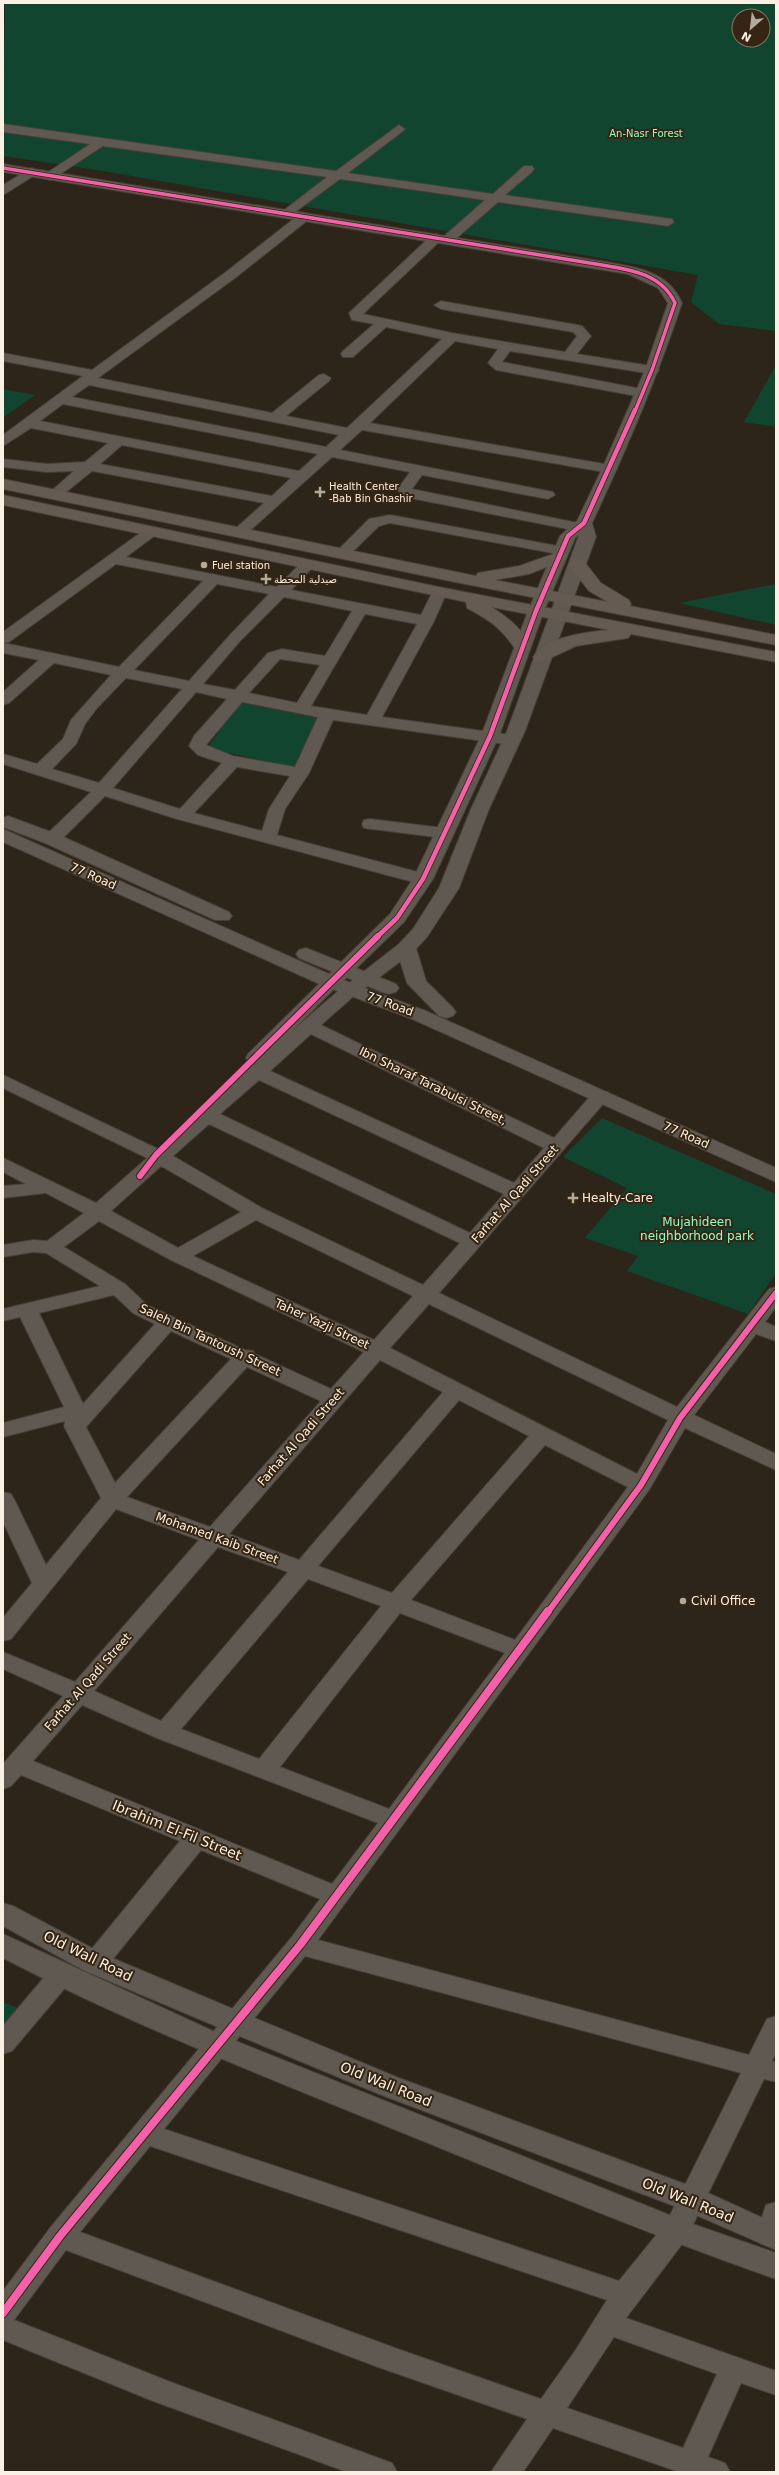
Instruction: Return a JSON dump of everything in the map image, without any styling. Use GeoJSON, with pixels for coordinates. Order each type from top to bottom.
{"type":"FeatureCollection","features":[{"type":"Feature","properties":{"kind":"highway"},"geometry":{"type":"LineString","coordinates":[[3,484],[455,577],[776,640]]}},
{"type":"Feature","properties":{"kind":"highway"},"geometry":{"type":"LineString","coordinates":[[3,500],[152,530],[308,565],[458,596],[776,657]]}},
{"type":"Feature","properties":{"kind":"highway"},"geometry":{"type":"LineString","coordinates":[[455,577],[502,575],[523,570],[561,554]]}},
{"type":"Feature","properties":{"kind":"highway"},"geometry":{"type":"LineString","coordinates":[[577,564],[595,587],[616,601],[643,613]]}},
{"type":"Feature","properties":{"kind":"highway"},"geometry":{"type":"LineString","coordinates":[[458,596],[502,621],[515,633],[522,646]]}},
{"type":"Feature","properties":{"kind":"highway"},"geometry":{"type":"LineString","coordinates":[[542,657],[558,647],[580,639],[649,632]]}},
{"type":"Feature","properties":{"kind":"street"},"geometry":{"type":"LineString","coordinates":[[3,128],[668,222]]}},
{"type":"Feature","properties":{"kind":"street"},"geometry":{"type":"LineString","coordinates":[[287,214],[398,130]]}},
{"type":"Feature","properties":{"kind":"street"},"geometry":{"type":"LineString","coordinates":[[51,176],[101,142]]}},
{"type":"Feature","properties":{"kind":"street"},"geometry":{"type":"LineString","coordinates":[[3,168],[634,272],[668,288],[673,294],[675,302],[652,370],[610,469],[581,525],[568,536],[536,610],[490,736],[443,833],[423,879],[397,918],[336,976],[140,1176],[98,1212],[51,1248]]}},
{"type":"Feature","properties":{"kind":"street"},"geometry":{"type":"LineString","coordinates":[[528,169],[495,198],[441,239],[356,313],[357,317],[366,320],[506,346],[652,370]]}},
{"type":"Feature","properties":{"kind":"street"},"geometry":{"type":"LineString","coordinates":[[3,191],[31,172]]}},
{"type":"Feature","properties":{"kind":"street"},"geometry":{"type":"LineString","coordinates":[[3,442],[88,377],[216,288],[304,217]]}},
{"type":"Feature","properties":{"kind":"street"},"geometry":{"type":"LineString","coordinates":[[441,305],[577,329],[584,336],[568,356]]}},
{"type":"Feature","properties":{"kind":"street"},"geometry":{"type":"LineString","coordinates":[[348,354],[383,323]]}},
{"type":"Feature","properties":{"kind":"street"},"geometry":{"type":"LineString","coordinates":[[240,532],[354,429],[452,336]]}},
{"type":"Feature","properties":{"kind":"street"},"geometry":{"type":"LineString","coordinates":[[506,346],[495,363],[501,367],[642,393]]}},
{"type":"Feature","properties":{"kind":"street"},"geometry":{"type":"LineString","coordinates":[[3,357],[213,406],[275,418],[610,469]]}},
{"type":"Feature","properties":{"kind":"street"},"geometry":{"type":"LineString","coordinates":[[275,418],[324,378]]}},
{"type":"Feature","properties":{"kind":"street"},"geometry":{"type":"LineString","coordinates":[[59,399],[548,495]]}},
{"type":"Feature","properties":{"kind":"street"},"geometry":{"type":"LineString","coordinates":[[190,425],[213,406]]}},
{"type":"Feature","properties":{"kind":"street"},"geometry":{"type":"LineString","coordinates":[[28,423],[303,476]]}},
{"type":"Feature","properties":{"kind":"street"},"geometry":{"type":"LineString","coordinates":[[204,457],[233,433]]}},
{"type":"Feature","properties":{"kind":"street"},"geometry":{"type":"LineString","coordinates":[[55,494],[119,441]]}},
{"type":"Feature","properties":{"kind":"street"},"geometry":{"type":"LineString","coordinates":[[3,463],[47,468],[88,466],[276,501]]}},
{"type":"Feature","properties":{"kind":"street"},"geometry":{"type":"LineString","coordinates":[[157,1157],[208,1116],[358,984],[406,948],[420,933],[449,888],[480,809],[512,740],[588,536],[581,525],[410,494],[404,490],[419,469]]}},
{"type":"Feature","properties":{"kind":"street"},"geometry":{"type":"LineString","coordinates":[[342,554],[374,522],[390,519],[561,554]]}},
{"type":"Feature","properties":{"kind":"street"},"geometry":{"type":"LineString","coordinates":[[3,639],[115,559],[152,530]]}},
{"type":"Feature","properties":{"kind":"street"},"geometry":{"type":"LineString","coordinates":[[115,559],[426,621]]}},
{"type":"Feature","properties":{"kind":"street"},"geometry":{"type":"LineString","coordinates":[[52,839],[102,790],[193,685],[281,591],[308,565]]}},
{"type":"Feature","properties":{"kind":"street"},"geometry":{"type":"LineString","coordinates":[[40,771],[70,741],[82,716],[214,578]]}},
{"type":"Feature","properties":{"kind":"street"},"geometry":{"type":"LineString","coordinates":[[372,720],[426,621],[439,592]]}},
{"type":"Feature","properties":{"kind":"street"},"geometry":{"type":"LineString","coordinates":[[302,708],[361,608]]}},
{"type":"Feature","properties":{"kind":"street"},"geometry":{"type":"LineString","coordinates":[[3,648],[193,685],[327,714],[512,740]]}},
{"type":"Feature","properties":{"kind":"street"},"geometry":{"type":"LineString","coordinates":[[301,773],[233,761],[205,753],[197,746],[200,739],[274,656],[278,654],[330,662]]}},
{"type":"Feature","properties":{"kind":"street"},"geometry":{"type":"LineString","coordinates":[[3,700],[50,658]]}},
{"type":"Feature","properties":{"kind":"street"},"geometry":{"type":"LineString","coordinates":[[268,837],[276,809],[301,773],[327,714]]}},
{"type":"Feature","properties":{"kind":"street"},"geometry":{"type":"LineString","coordinates":[[3,759],[184,815],[423,879]]}},
{"type":"Feature","properties":{"kind":"street"},"geometry":{"type":"LineString","coordinates":[[184,815],[233,761]]}},
{"type":"Feature","properties":{"kind":"street"},"geometry":{"type":"LineString","coordinates":[[3,820],[52,839],[336,976]]}},
{"type":"Feature","properties":{"kind":"street"},"geometry":{"type":"LineString","coordinates":[[370,824],[443,833]]}},
{"type":"Feature","properties":{"kind":"street","name":"77 Road"},"geometry":{"type":"LineString","coordinates":[[3,835],[358,984],[419,1015],[776,1176]]}},
{"type":"Feature","properties":{"kind":"street"},"geometry":{"type":"LineString","coordinates":[[406,948],[417,983],[446,1012]]}},
{"type":"Feature","properties":{"kind":"street"},"geometry":{"type":"LineString","coordinates":[[358,984],[446,1012],[776,1159]]}},
{"type":"Feature","properties":{"kind":"street","name":"Ibn Sharaf Tarabulsi Street,"},"geometry":{"type":"LineString","coordinates":[[309,1026],[557,1147]]}},
{"type":"Feature","properties":{"kind":"street"},"geometry":{"type":"LineString","coordinates":[[257,1072],[517,1192]]}},
{"type":"Feature","properties":{"kind":"street"},"geometry":{"type":"LineString","coordinates":[[3,1081],[157,1157],[255,1212],[776,1463]]}},
{"type":"Feature","properties":{"kind":"street","name":"Farhat Al Qadi Street"},"geometry":{"type":"LineString","coordinates":[[10,1772],[334,1399],[601,1096]]}},
{"type":"Feature","properties":{"kind":"street"},"geometry":{"type":"LineString","coordinates":[[208,1116],[473,1242]]}},
{"type":"Feature","properties":{"kind":"street","name":"Taher Yazji Street"},"geometry":{"type":"LineString","coordinates":[[3,1164],[98,1212],[178,1256],[378,1350],[455,1391],[641,1485]]}},
{"type":"Feature","properties":{"kind":"street"},"geometry":{"type":"LineString","coordinates":[[3,1192],[48,1187]]}},
{"type":"Feature","properties":{"kind":"street"},"geometry":{"type":"LineString","coordinates":[[178,1256],[255,1212]]}},
{"type":"Feature","properties":{"kind":"street","name":"Saleh Bin Tantoush Street"},"geometry":{"type":"LineString","coordinates":[[3,1251],[33,1246],[51,1248],[118,1288],[140,1309],[246,1356],[334,1399]]}},
{"type":"Feature","properties":{"kind":"street"},"geometry":{"type":"LineString","coordinates":[[3,1315],[118,1288]]}},
{"type":"Feature","properties":{"kind":"street"},"geometry":{"type":"LineString","coordinates":[[3,2313],[60,2236],[300,1944],[337,1896],[641,1485],[680,1418],[754,1325],[776,1294]]}},
{"type":"Feature","properties":{"kind":"street"},"geometry":{"type":"LineString","coordinates":[[27,1310],[112,1499]]}},
{"type":"Feature","properties":{"kind":"street"},"geometry":{"type":"LineString","coordinates":[[3,1430],[75,1418],[168,1322]]}},
{"type":"Feature","properties":{"kind":"street"},"geometry":{"type":"LineString","coordinates":[[754,1325],[776,1335]]}},
{"type":"Feature","properties":{"kind":"street"},"geometry":{"type":"LineString","coordinates":[[3,1634],[112,1499],[246,1356]]}},
{"type":"Feature","properties":{"kind":"street"},"geometry":{"type":"LineString","coordinates":[[165,1732],[455,1391]]}},
{"type":"Feature","properties":{"kind":"street"},"geometry":{"type":"LineString","coordinates":[[264,1770],[397,1602],[542,1435]]}},
{"type":"Feature","properties":{"kind":"street"},"geometry":{"type":"LineString","coordinates":[[3,1499],[44,1585]]}},
{"type":"Feature","properties":{"kind":"street","name":"Mohamed Kaib Street"},"geometry":{"type":"LineString","coordinates":[[112,1499],[302,1570],[397,1602],[519,1650]]}},
{"type":"Feature","properties":{"kind":"street"},"geometry":{"type":"LineString","coordinates":[[3,1660],[165,1732],[394,1820]]}},
{"type":"Feature","properties":{"kind":"street","name":"Ibrahim El-Fil Street"},"geometry":{"type":"LineString","coordinates":[[10,1772],[197,1838],[337,1896]]}},
{"type":"Feature","properties":{"kind":"street"},"geometry":{"type":"LineString","coordinates":[[95,1963],[197,1838]]}},
{"type":"Feature","properties":{"kind":"street","name":"Old Wall Road"},"geometry":{"type":"LineString","coordinates":[[3,1913],[95,1963],[389,2086],[774,2229]]}},
{"type":"Feature","properties":{"kind":"street"},"geometry":{"type":"LineString","coordinates":[[300,1944],[766,2069]]}},
{"type":"Feature","properties":{"kind":"street"},"geometry":{"type":"LineString","coordinates":[[5,1949],[216,2045],[676,2231],[776,2266]]}},
{"type":"Feature","properties":{"kind":"street"},"geometry":{"type":"LineString","coordinates":[[3,2044],[61,1975]]}},
{"type":"Feature","properties":{"kind":"street"},"geometry":{"type":"LineString","coordinates":[[506,2472],[548,2413],[625,2295],[676,2231],[766,2069],[776,2026]]}},
{"type":"Feature","properties":{"kind":"street"},"geometry":{"type":"LineString","coordinates":[[144,2133],[625,2295]]}},
{"type":"Feature","properties":{"kind":"street"},"geometry":{"type":"LineString","coordinates":[[60,2236],[388,2358],[702,2468],[734,2368]]}},
{"type":"Feature","properties":{"kind":"street"},"geometry":{"type":"LineString","coordinates":[[607,2323],[776,2383]]}},
{"type":"Feature","properties":{"kind":"street"},"geometry":{"type":"LineString","coordinates":[[3,2328],[163,2392],[382,2472]]}},
{"type":"Feature","properties":{"kind":"green space","name":"An-Nasr Forest"},"geometry":{"type":"Polygon","coordinates":[[[5,3],[776,3],[776,331],[719,324],[691,302],[698,275],[103,171],[3,156],[5,3]]]}},
{"type":"Feature","properties":{"kind":"green space"},"geometry":{"type":"Polygon","coordinates":[[[776,365],[776,427],[744,422],[776,365]]]}},
{"type":"Feature","properties":{"kind":"green space"},"geometry":{"type":"Polygon","coordinates":[[[3,389],[35,395],[3,418],[3,389]]]}},
{"type":"Feature","properties":{"kind":"green space"},"geometry":{"type":"Polygon","coordinates":[[[776,584],[776,625],[679,603],[776,584]]]}},
{"type":"Feature","properties":{"kind":"green space"},"geometry":{"type":"Polygon","coordinates":[[[240,703],[320,717],[300,769],[207,748],[240,703]]]}},
{"type":"Feature","properties":{"kind":"green space","name":"Mujahideen neighborhood park"},"geometry":{"type":"Polygon","coordinates":[[[602,1118],[776,1194],[776,1273],[748,1314],[627,1271],[638,1256],[585,1238],[627,1188],[563,1157],[602,1118]]]}},
{"type":"Feature","properties":{"kind":"green space"},"geometry":{"type":"Polygon","coordinates":[[[3,2002],[18,2008],[3,2027],[3,2002]]]}},
{"type":"Feature","properties":{"kind":"cycle path"},"geometry":{"type":"LineString","coordinates":[[3,168],[630,270],[653,278],[663,285],[670,293],[675,303],[652,370],[610,469],[584,523],[568,536],[536,611],[490,736],[423,879],[397,918],[156,1155],[140,1176]]}},
{"type":"Feature","properties":{"kind":"cycle path"},"geometry":{"type":"LineString","coordinates":[[3,2313],[60,2236],[300,1945],[641,1485],[680,1418],[776,1293]]}},
{"type":"Feature","properties":{"kind":"place","name":"Health Center -Bab Bin Ghashir"},"geometry":{"type":"Point","coordinates":[320,492]}},
{"type":"Feature","properties":{"kind":"place","name":"Fuel station"},"geometry":{"type":"Point","coordinates":[204,565]}},
{"type":"Feature","properties":{"kind":"place","name":"صيدلية المحطة"},"geometry":{"type":"Point","coordinates":[266,579]}},
{"type":"Feature","properties":{"kind":"place","name":"Healty-Care"},"geometry":{"type":"Point","coordinates":[573,1198]}},
{"type":"Feature","properties":{"kind":"place","name":"Civil Office"},"geometry":{"type":"Point","coordinates":[683,1601]}}]}
